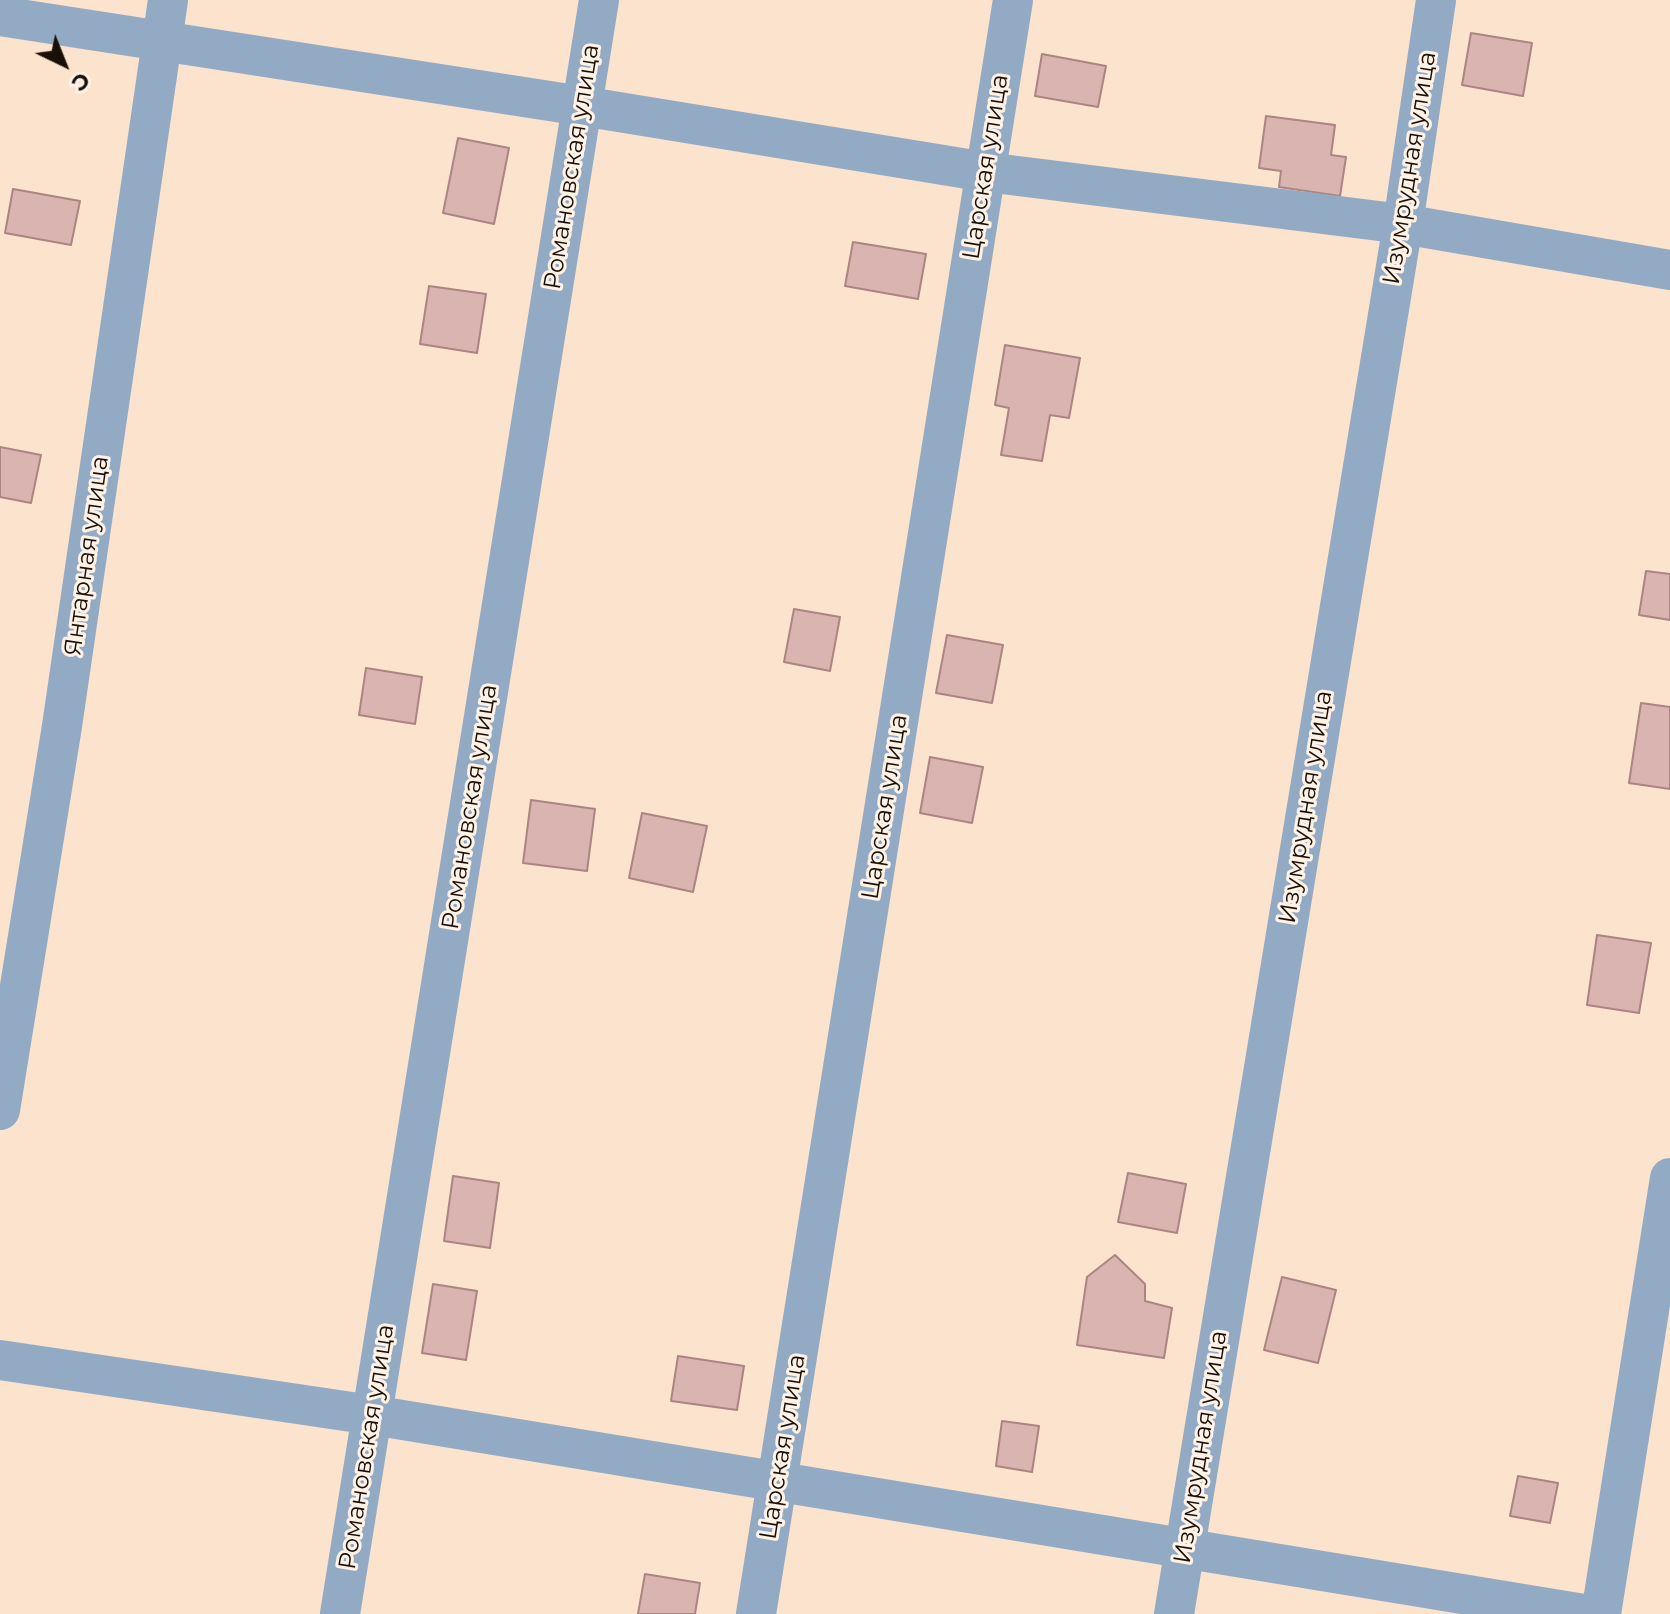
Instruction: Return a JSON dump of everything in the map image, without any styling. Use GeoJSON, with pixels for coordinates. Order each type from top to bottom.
{"type":"FeatureCollection","features":[{"type":"Feature","properties":{"kind":"street","name":"Янтарная улица"},"geometry":{"type":"LineString","coordinates":[[0,1110],[62,726],[168,0]]}},
{"type":"Feature","properties":{"kind":"street","name":"Романовская улица"},"geometry":{"type":"LineString","coordinates":[[340,1614],[599,0]]}},
{"type":"Feature","properties":{"kind":"street","name":"Царская улица"},"geometry":{"type":"LineString","coordinates":[[756,1614],[1013,0]]}},
{"type":"Feature","properties":{"kind":"street","name":"Изумрудная улица"},"geometry":{"type":"LineString","coordinates":[[1174,1614],[1403,224],[1436,0]]}},
{"type":"Feature","properties":{"kind":"street"},"geometry":{"type":"LineString","coordinates":[[0,16],[986,172],[1403,224],[1670,270]]}},
{"type":"Feature","properties":{"kind":"street"},"geometry":{"type":"LineString","coordinates":[[1601,1614],[1670,1178]]}},
{"type":"Feature","properties":{"kind":"street"},"geometry":{"type":"LineString","coordinates":[[0,1360],[372,1415],[1584,1614]]}},
{"type":"Feature","properties":{"kind":"building"},"geometry":{"type":"Polygon","coordinates":[[[1471,33],[1532,43],[1523,96],[1462,85],[1471,33]]]}},
{"type":"Feature","properties":{"kind":"building"},"geometry":{"type":"Polygon","coordinates":[[[1042,54],[1106,66],[1098,107],[1035,96],[1042,54]]]}},
{"type":"Feature","properties":{"kind":"building"},"geometry":{"type":"Polygon","coordinates":[[[1266,116],[1335,125],[1331,155],[1346,157],[1340,196],[1279,187],[1281,171],[1259,168],[1266,116]]]}},
{"type":"Feature","properties":{"kind":"building"},"geometry":{"type":"Polygon","coordinates":[[[458,138],[509,148],[494,224],[443,213],[458,138]]]}},
{"type":"Feature","properties":{"kind":"building"},"geometry":{"type":"Polygon","coordinates":[[[13,189],[80,201],[71,245],[5,233],[13,189]]]}},
{"type":"Feature","properties":{"kind":"building"},"geometry":{"type":"Polygon","coordinates":[[[853,242],[926,254],[918,299],[845,286],[853,242]]]}},
{"type":"Feature","properties":{"kind":"building"},"geometry":{"type":"Polygon","coordinates":[[[429,286],[486,294],[477,353],[420,344],[429,286]]]}},
{"type":"Feature","properties":{"kind":"building"},"geometry":{"type":"Polygon","coordinates":[[[1005,345],[1080,358],[1069,418],[1050,415],[1042,461],[1001,455],[1009,408],[995,405],[1005,345]]]}},
{"type":"Feature","properties":{"kind":"building"},"geometry":{"type":"Polygon","coordinates":[[[0,447],[41,455],[31,503],[0,497],[0,447]]]}},
{"type":"Feature","properties":{"kind":"building"},"geometry":{"type":"Polygon","coordinates":[[[1646,571],[1670,574],[1670,620],[1639,615],[1646,571]]]}},
{"type":"Feature","properties":{"kind":"building"},"geometry":{"type":"Polygon","coordinates":[[[794,609],[840,617],[830,671],[784,662],[794,609]]]}},
{"type":"Feature","properties":{"kind":"building"},"geometry":{"type":"Polygon","coordinates":[[[947,635],[1003,645],[992,703],[936,693],[947,635]]]}},
{"type":"Feature","properties":{"kind":"building"},"geometry":{"type":"Polygon","coordinates":[[[366,668],[422,677],[415,724],[359,715],[366,668]]]}},
{"type":"Feature","properties":{"kind":"building"},"geometry":{"type":"Polygon","coordinates":[[[1641,703],[1670,707],[1670,789],[1629,783],[1641,703]]]}},
{"type":"Feature","properties":{"kind":"building"},"geometry":{"type":"Polygon","coordinates":[[[930,757],[983,767],[972,823],[920,813],[930,757]]]}},
{"type":"Feature","properties":{"kind":"building"},"geometry":{"type":"Polygon","coordinates":[[[531,800],[595,809],[587,871],[523,863],[531,800]]]}},
{"type":"Feature","properties":{"kind":"building"},"geometry":{"type":"Polygon","coordinates":[[[642,813],[707,826],[693,892],[629,878],[642,813]]]}},
{"type":"Feature","properties":{"kind":"building"},"geometry":{"type":"Polygon","coordinates":[[[1597,935],[1651,943],[1639,1013],[1587,1005],[1597,935]]]}},
{"type":"Feature","properties":{"kind":"building"},"geometry":{"type":"Polygon","coordinates":[[[1128,1173],[1186,1184],[1177,1233],[1118,1222],[1128,1173]]]}},
{"type":"Feature","properties":{"kind":"building"},"geometry":{"type":"Polygon","coordinates":[[[453,1176],[499,1183],[490,1248],[444,1241],[453,1176]]]}},
{"type":"Feature","properties":{"kind":"building"},"geometry":{"type":"Polygon","coordinates":[[[1115,1255],[1145,1284],[1145,1301],[1172,1308],[1164,1358],[1077,1345],[1087,1277],[1115,1255]]]}},
{"type":"Feature","properties":{"kind":"building"},"geometry":{"type":"Polygon","coordinates":[[[1282,1277],[1336,1290],[1318,1363],[1264,1350],[1282,1277]]]}},
{"type":"Feature","properties":{"kind":"building"},"geometry":{"type":"Polygon","coordinates":[[[433,1284],[477,1291],[466,1360],[422,1353],[433,1284]]]}},
{"type":"Feature","properties":{"kind":"building"},"geometry":{"type":"Polygon","coordinates":[[[678,1356],[744,1366],[737,1410],[671,1401],[678,1356]]]}},
{"type":"Feature","properties":{"kind":"building"},"geometry":{"type":"Polygon","coordinates":[[[1002,1421],[1039,1426],[1032,1472],[996,1466],[1002,1421]]]}},
{"type":"Feature","properties":{"kind":"building"},"geometry":{"type":"Polygon","coordinates":[[[1518,1476],[1558,1483],[1550,1523],[1510,1516],[1518,1476]]]}},
{"type":"Feature","properties":{"kind":"building"},"geometry":{"type":"Polygon","coordinates":[[[645,1574],[700,1583],[695,1614],[638,1614],[645,1574]]]}}]}
